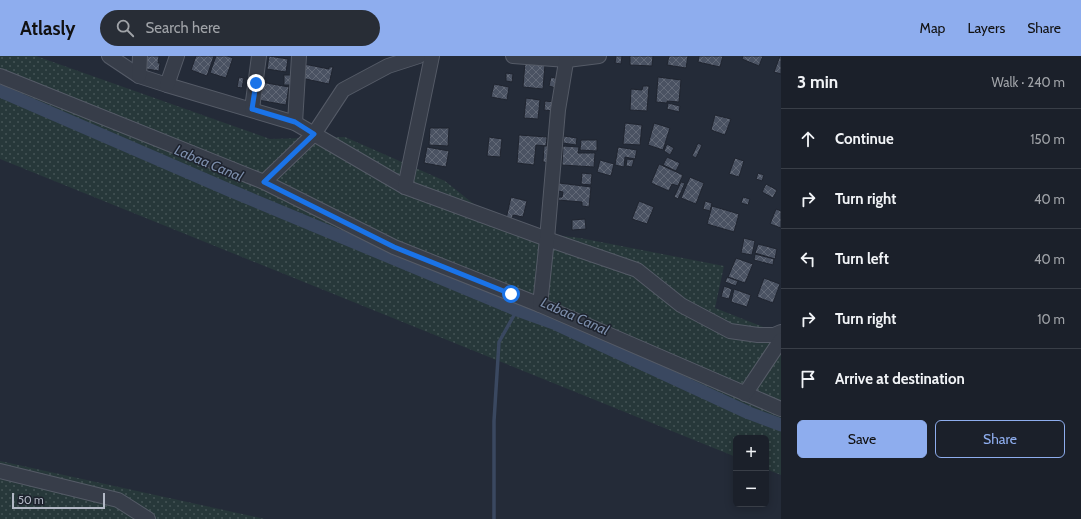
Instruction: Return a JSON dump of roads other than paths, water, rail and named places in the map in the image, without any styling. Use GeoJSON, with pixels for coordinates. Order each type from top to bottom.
{"type":"FeatureCollection","features":[{"type":"Feature","properties":{"kind":"street"},"geometry":{"type":"LineString","coordinates":[[109,56],[139,76],[295,122],[405,187],[637,270],[681,305],[730,331],[758,335],[774,335],[781,332]]}},
{"type":"Feature","properties":{"kind":"street"},"geometry":{"type":"LineString","coordinates":[[139,76],[140,56]]}},
{"type":"Feature","properties":{"kind":"street"},"geometry":{"type":"LineString","coordinates":[[167,85],[177,56]]}},
{"type":"Feature","properties":{"kind":"street"},"geometry":{"type":"LineString","coordinates":[[252,109],[259,56]]}},
{"type":"Feature","properties":{"kind":"street"},"geometry":{"type":"LineString","coordinates":[[295,122],[299,56]]}},
{"type":"Feature","properties":{"kind":"street"},"geometry":{"type":"LineString","coordinates":[[264,182],[314,134],[343,90],[389,61],[419,56]]}},
{"type":"Feature","properties":{"kind":"street"},"geometry":{"type":"LineString","coordinates":[[405,187],[432,56]]}},
{"type":"Feature","properties":{"kind":"street"},"geometry":{"type":"LineString","coordinates":[[513,56],[567,58],[599,56]]}},
{"type":"Feature","properties":{"kind":"street"},"geometry":{"type":"LineString","coordinates":[[540,305],[558,110],[567,58]]}},
{"type":"Feature","properties":{"kind":"street"},"geometry":{"type":"LineString","coordinates":[[0,76],[264,182],[394,247],[540,305],[781,409]]}},
{"type":"Feature","properties":{"kind":"street"},"geometry":{"type":"LineString","coordinates":[[745,394],[781,340]]}},
{"type":"Feature","properties":{"kind":"street"},"geometry":{"type":"LineString","coordinates":[[0,471],[118,500],[148,519]]}},
{"type":"Feature","properties":{"kind":"waterway","name":"Labaa Canal"},"geometry":{"type":"LineString","coordinates":[[0,91],[229,190],[517,310],[556,324],[749,413],[781,425]]}},
{"type":"Feature","properties":{"kind":"waterway"},"geometry":{"type":"LineString","coordinates":[[494,519],[494,421],[499,342],[517,310]]}}]}
